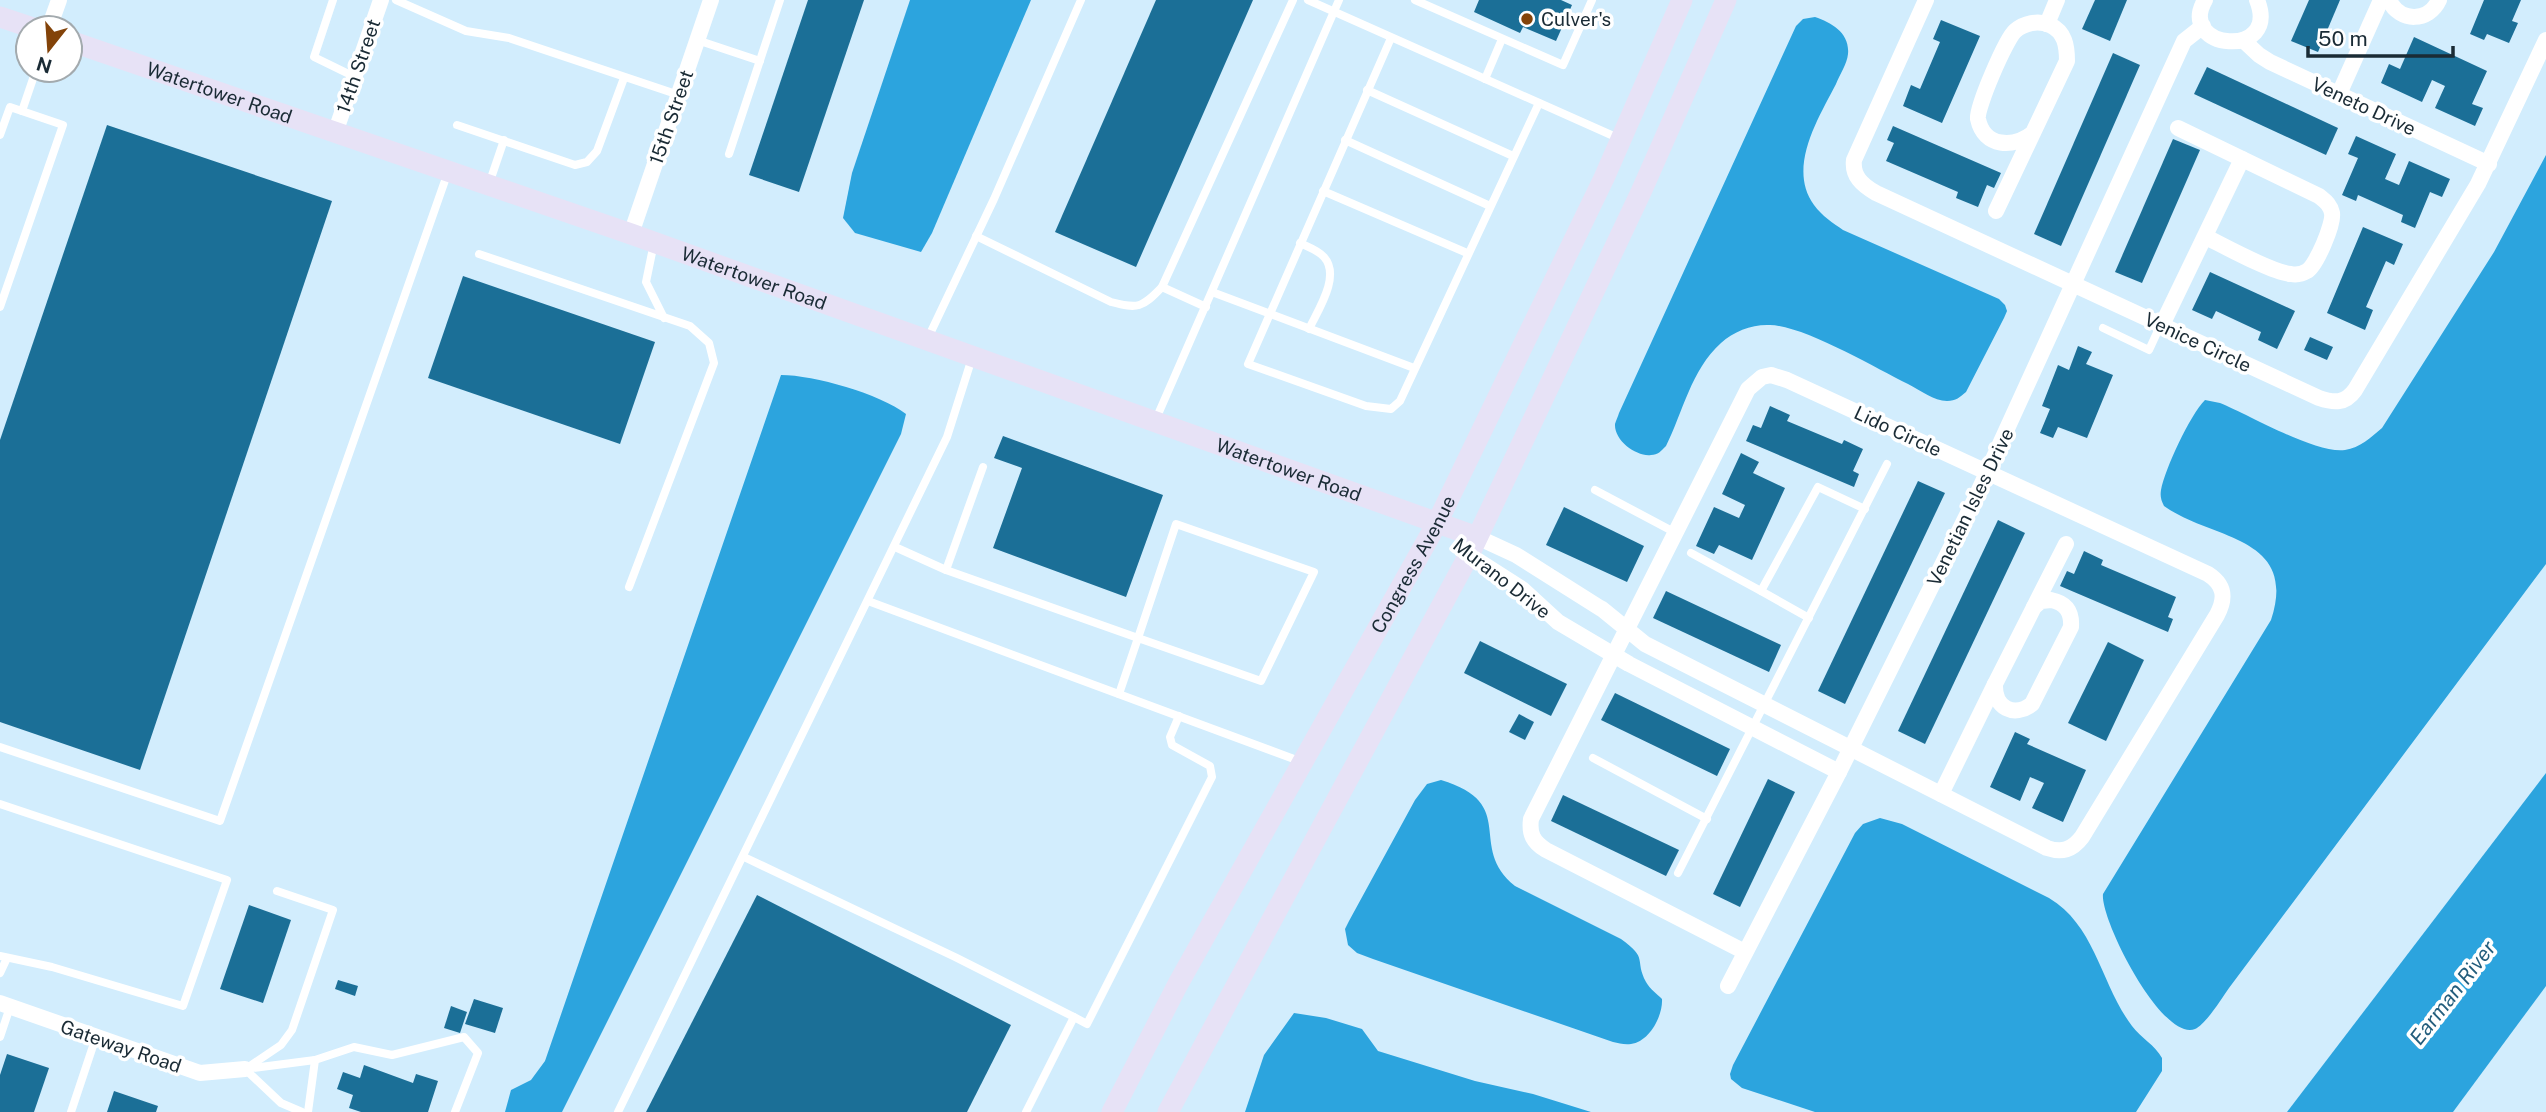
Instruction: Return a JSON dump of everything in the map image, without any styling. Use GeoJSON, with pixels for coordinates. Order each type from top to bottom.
{"type":"FeatureCollection","features":[{"type":"Feature","properties":{"kind":"street","name":"14th Street"},"geometry":{"type":"LineString","coordinates":[[335,133],[381,0]]}},
{"type":"Feature","properties":{"kind":"street","name":"15th Street"},"geometry":{"type":"LineString","coordinates":[[631,234],[710,0]]}},
{"type":"Feature","properties":{"kind":"street","name":"Congress Avenue"},"geometry":{"type":"LineString","coordinates":[[1112,1112],[1178,984],[1437,523],[1621,140],[1682,0]]}},
{"type":"Feature","properties":{"kind":"street"},"geometry":{"type":"LineString","coordinates":[[1168,1112],[1473,546],[1641,192],[1726,0]]}},
{"type":"Feature","properties":{"kind":"street"},"geometry":{"type":"LineString","coordinates":[[2047,24],[2057,0]]}},
{"type":"Feature","properties":{"kind":"street"},"geometry":{"type":"LineString","coordinates":[[2205,0],[2202,5],[2203,26],[2216,40],[2229,44],[2244,41],[2253,34],[2259,23],[2258,1]]}},
{"type":"Feature","properties":{"kind":"street"},"geometry":{"type":"LineString","coordinates":[[2339,94],[2381,0]]}},
{"type":"Feature","properties":{"kind":"street"},"geometry":{"type":"LineString","coordinates":[[2389,0],[2402,15],[2414,18],[2426,15],[2435,8],[2439,0]]}},
{"type":"Feature","properties":{"kind":"street","name":"Venice Circle"},"geometry":{"type":"LineString","coordinates":[[1921,2],[1854,160],[1855,175],[1861,183],[1876,193],[2329,401],[2343,401],[2355,390],[2489,164],[2546,40]]}},
{"type":"Feature","properties":{"kind":"street"},"geometry":{"type":"LineString","coordinates":[[1996,211],[2033,133],[2067,61],[2067,47],[2062,34],[2047,24],[2037,22],[2024,25],[2012,33],[1979,105],[1978,119],[1984,132],[1995,141],[2015,143],[2033,133]]}},
{"type":"Feature","properties":{"kind":"street","name":"Venetian Isles Drive"},"geometry":{"type":"LineString","coordinates":[[1728,986],[1851,749],[1987,472],[2184,41],[2203,26]]}},
{"type":"Feature","properties":{"kind":"street","name":"Veneto Drive"},"geometry":{"type":"LineString","coordinates":[[2244,41],[2270,62],[2489,164]]}},
{"type":"Feature","properties":{"kind":"street","name":"Watertower Road"},"geometry":{"type":"LineString","coordinates":[[84,46],[631,234],[1437,523]]}},
{"type":"Feature","properties":{"kind":"street"},"geometry":{"type":"LineString","coordinates":[[2178,128],[2319,196],[2329,204],[2332,214],[2332,223],[2314,264],[2309,271],[2301,274],[2282,273],[2206,237]]}},
{"type":"Feature","properties":{"kind":"street"},"geometry":{"type":"LineString","coordinates":[[2162,325],[2242,159]]}},
{"type":"Feature","properties":{"kind":"street","name":"Lido Circle"},"geometry":{"type":"LineString","coordinates":[[1745,952],[1546,850],[1534,841],[1530,828],[1531,819],[1748,389],[1762,377],[1770,375],[1799,385],[2208,574],[2221,586],[2223,599],[2210,626],[2076,845],[2060,851],[2047,848],[1851,749]]}},
{"type":"Feature","properties":{"kind":"street","name":"Murano Drive"},"geometry":{"type":"LineString","coordinates":[[1437,523],[1473,546],[1558,622],[1614,655],[1839,772]]}},
{"type":"Feature","properties":{"kind":"street"},"geometry":{"type":"LineString","coordinates":[[1941,794],[2066,544]]}},
{"type":"Feature","properties":{"kind":"street","name":"Murano Drive"},"geometry":{"type":"LineString","coordinates":[[1473,546],[1516,555],[1600,608],[1645,644],[1851,749]]}},
{"type":"Feature","properties":{"kind":"street"},"geometry":{"type":"LineString","coordinates":[[1995,684],[1995,694],[2006,709],[2015,712],[2025,710],[2032,704],[2060,649],[2071,627],[2067,608],[2060,602],[2051,600],[2041,601],[2034,607]]}},
{"type":"Feature","properties":{"kind":"street","name":"Gateway Road"},"geometry":{"type":"LineString","coordinates":[[5,1005],[200,1073],[245,1069]]}},
{"type":"Feature","properties":{"kind":"lane"},"geometry":{"type":"LineString","coordinates":[[333,0],[314,57],[355,77]]}},
{"type":"Feature","properties":{"kind":"lane"},"geometry":{"type":"LineString","coordinates":[[396,0],[466,31],[509,38],[678,95]]}},
{"type":"Feature","properties":{"kind":"lane"},"geometry":{"type":"LineString","coordinates":[[729,155],[780,0]]}},
{"type":"Feature","properties":{"kind":"lane"},"geometry":{"type":"LineString","coordinates":[[926,340],[976,236],[1081,0]]}},
{"type":"Feature","properties":{"kind":"lane"},"geometry":{"type":"LineString","coordinates":[[976,236],[1111,302],[1133,307],[1146,303],[1162,287],[1293,0]]}},
{"type":"Feature","properties":{"kind":"lane"},"geometry":{"type":"LineString","coordinates":[[1308,0],[1621,140]]}},
{"type":"Feature","properties":{"kind":"lane"},"geometry":{"type":"LineString","coordinates":[[1155,422],[1339,0]]}},
{"type":"Feature","properties":{"kind":"lane"},"geometry":{"type":"LineString","coordinates":[[1415,0],[1563,65],[1592,0]]}},
{"type":"Feature","properties":{"kind":"lane"},"geometry":{"type":"LineString","coordinates":[[1391,38],[1248,364],[1379,409],[1391,409],[1400,401],[1539,103]]}},
{"type":"Feature","properties":{"kind":"lane"},"geometry":{"type":"LineString","coordinates":[[1485,79],[1502,39]]}},
{"type":"Feature","properties":{"kind":"lane"},"geometry":{"type":"LineString","coordinates":[[697,40],[760,61]]}},
{"type":"Feature","properties":{"kind":"lane"},"geometry":{"type":"LineString","coordinates":[[457,125],[575,165],[587,162],[597,151],[624,78]]}},
{"type":"Feature","properties":{"kind":"lane"},"geometry":{"type":"LineString","coordinates":[[22,111],[31,84]]}},
{"type":"Feature","properties":{"kind":"lane"},"geometry":{"type":"LineString","coordinates":[[1367,90],[1513,156]]}},
{"type":"Feature","properties":{"kind":"lane"},"geometry":{"type":"LineString","coordinates":[[0,135],[10,107],[63,125],[0,307]]}},
{"type":"Feature","properties":{"kind":"lane"},"geometry":{"type":"LineString","coordinates":[[1345,140],[1490,206]]}},
{"type":"Feature","properties":{"kind":"lane"},"geometry":{"type":"LineString","coordinates":[[488,185],[504,141]]}},
{"type":"Feature","properties":{"kind":"lane"},"geometry":{"type":"LineString","coordinates":[[0,747],[220,821],[449,172]]}},
{"type":"Feature","properties":{"kind":"lane"},"geometry":{"type":"LineString","coordinates":[[1323,191],[1467,253]]}},
{"type":"Feature","properties":{"kind":"lane"},"geometry":{"type":"LineString","coordinates":[[654,243],[646,282],[664,318]]}},
{"type":"Feature","properties":{"kind":"lane"},"geometry":{"type":"LineString","coordinates":[[1300,243],[1318,252],[1330,267],[1331,277],[1309,329]]}},
{"type":"Feature","properties":{"kind":"lane"},"geometry":{"type":"LineString","coordinates":[[479,254],[690,327],[709,343],[714,363],[629,587]]}},
{"type":"Feature","properties":{"kind":"lane"},"geometry":{"type":"LineString","coordinates":[[1162,287],[1206,307]]}},
{"type":"Feature","properties":{"kind":"lane"},"geometry":{"type":"LineString","coordinates":[[1212,292],[1414,368]]}},
{"type":"Feature","properties":{"kind":"lane"},"geometry":{"type":"LineString","coordinates":[[2103,328],[2148,350],[2162,325]]}},
{"type":"Feature","properties":{"kind":"lane"},"geometry":{"type":"LineString","coordinates":[[618,1112],[947,438],[972,357]]}},
{"type":"Feature","properties":{"kind":"lane"},"geometry":{"type":"LineString","coordinates":[[1678,873],[1887,464]]}},
{"type":"Feature","properties":{"kind":"lane"},"geometry":{"type":"LineString","coordinates":[[946,570],[983,467]]}},
{"type":"Feature","properties":{"kind":"lane"},"geometry":{"type":"LineString","coordinates":[[1761,591],[1818,487],[1865,509]]}},
{"type":"Feature","properties":{"kind":"lane"},"geometry":{"type":"LineString","coordinates":[[1595,490],[1676,533]]}},
{"type":"Feature","properties":{"kind":"lane"},"geometry":{"type":"LineString","coordinates":[[895,547],[946,570],[1138,638],[1261,681],[1314,572],[1176,524],[1138,638],[1119,694]]}},
{"type":"Feature","properties":{"kind":"lane"},"geometry":{"type":"LineString","coordinates":[[1691,553],[1810,618]]}},
{"type":"Feature","properties":{"kind":"lane"},"geometry":{"type":"LineString","coordinates":[[868,601],[1303,762]]}},
{"type":"Feature","properties":{"kind":"lane"},"geometry":{"type":"LineString","coordinates":[[744,857],[956,957],[1087,1024],[1212,777],[1210,766],[1172,745],[1170,737],[1179,716]]}},
{"type":"Feature","properties":{"kind":"lane"},"geometry":{"type":"LineString","coordinates":[[1592,758],[1707,819]]}},
{"type":"Feature","properties":{"kind":"lane"},"geometry":{"type":"LineString","coordinates":[[0,804],[227,880],[183,1006],[52,968],[3,957],[0,973]]}},
{"type":"Feature","properties":{"kind":"lane"},"geometry":{"type":"LineString","coordinates":[[245,1069],[281,1045],[292,1030],[333,910],[277,891]]}},
{"type":"Feature","properties":{"kind":"lane"},"geometry":{"type":"LineString","coordinates":[[0,1037],[5,1005]]}},
{"type":"Feature","properties":{"kind":"lane"},"geometry":{"type":"LineString","coordinates":[[1026,1112],[1074,1017]]}},
{"type":"Feature","properties":{"kind":"lane"},"geometry":{"type":"LineString","coordinates":[[71,1112],[96,1037]]}},
{"type":"Feature","properties":{"kind":"lane"},"geometry":{"type":"LineString","coordinates":[[245,1069],[315,1060],[354,1048],[393,1055],[464,1037],[478,1053],[455,1112]]}},
{"type":"Feature","properties":{"kind":"lane"},"geometry":{"type":"LineString","coordinates":[[308,1112],[315,1060]]}},
{"type":"Feature","properties":{"kind":"lane"},"geometry":{"type":"LineString","coordinates":[[245,1069],[281,1103],[302,1112]]}},
{"type":"Feature","properties":{"kind":"water"},"geometry":{"type":"Polygon","coordinates":[[[910,0],[1031,0],[932,233],[921,252],[855,233],[843,218],[852,173],[910,0]]]}},
{"type":"Feature","properties":{"kind":"water"},"geometry":{"type":"Polygon","coordinates":[[[1815,17],[1839,30],[1846,40],[1848,54],[1814,128],[1804,160],[1806,191],[1814,205],[1843,230],[1999,299],[2007,311],[1966,392],[1950,401],[1932,397],[1802,332],[1770,325],[1744,329],[1721,343],[1702,366],[1666,446],[1656,454],[1645,455],[1633,451],[1618,436],[1615,424],[1619,413],[1796,26],[1803,19],[1815,17]]]}},
{"type":"Feature","properties":{"kind":"water"},"geometry":{"type":"Polygon","coordinates":[[[2546,155],[2546,564],[2209,1016],[2195,1029],[2181,1028],[2166,1017],[2136,976],[2111,927],[2103,894],[2271,620],[2276,592],[2273,571],[2262,556],[2246,544],[2164,506],[2161,490],[2173,456],[2192,417],[2205,400],[2220,403],[2300,440],[2332,450],[2350,449],[2374,435],[2382,428],[2494,252],[2546,155]]]}},
{"type":"Feature","properties":{"kind":"water"},"geometry":{"type":"Polygon","coordinates":[[[781,375],[828,382],[880,399],[906,414],[901,434],[562,1112],[505,1112],[511,1090],[531,1080],[545,1061],[781,375]]]}},
{"type":"Feature","properties":{"kind":"water","name":"Earman River"},"geometry":{"type":"Polygon","coordinates":[[[2546,773],[2546,986],[2453,1112],[2287,1112],[2546,773]]]}},
{"type":"Feature","properties":{"kind":"water"},"geometry":{"type":"Polygon","coordinates":[[[1441,780],[1465,790],[1479,801],[1486,814],[1494,856],[1501,871],[1515,886],[1621,939],[1635,951],[1646,982],[1662,999],[1654,1027],[1644,1039],[1631,1044],[1613,1042],[1373,959],[1357,953],[1348,945],[1345,929],[1415,800],[1427,784],[1441,780]]]}},
{"type":"Feature","properties":{"kind":"water"},"geometry":{"type":"Polygon","coordinates":[[[1880,818],[1902,824],[2049,898],[2065,910],[2088,940],[2121,1010],[2162,1058],[2162,1071],[2136,1112],[1815,1112],[1742,1088],[1731,1079],[1733,1065],[1855,833],[1863,824],[1880,818]]]}},
{"type":"Feature","properties":{"kind":"water"},"geometry":{"type":"Polygon","coordinates":[[[1294,1013],[1326,1018],[1362,1029],[1378,1051],[1475,1081],[1533,1094],[1591,1112],[1245,1112],[1264,1055],[1294,1013]]]}},
{"type":"Feature","properties":{"kind":"building"},"geometry":{"type":"Polygon","coordinates":[[[808,0],[864,0],[799,192],[749,175],[808,0]]]}},
{"type":"Feature","properties":{"kind":"building"},"geometry":{"type":"Polygon","coordinates":[[[1156,0],[1253,0],[1136,267],[1055,232],[1156,0]]]}},
{"type":"Feature","properties":{"kind":"building","name":"Culver's"},"geometry":{"type":"Polygon","coordinates":[[[1479,0],[1561,0],[1572,5],[1556,41],[1523,27],[1520,33],[1474,12],[1479,0]]]}},
{"type":"Feature","properties":{"kind":"building"},"geometry":{"type":"Polygon","coordinates":[[[2095,0],[2127,0],[2110,41],[2082,29],[2095,0]]]}},
{"type":"Feature","properties":{"kind":"building"},"geometry":{"type":"Polygon","coordinates":[[[2309,0],[2340,0],[2318,52],[2291,41],[2309,0]]]}},
{"type":"Feature","properties":{"kind":"building"},"geometry":{"type":"Polygon","coordinates":[[[2484,0],[2521,0],[2512,21],[2518,23],[2509,43],[2487,34],[2484,40],[2470,34],[2484,0]]]}},
{"type":"Feature","properties":{"kind":"building"},"geometry":{"type":"Polygon","coordinates":[[[1941,20],[1980,36],[1942,123],[1903,106],[1911,85],[1920,89],[1940,42],[1933,39],[1941,20]]]}},
{"type":"Feature","properties":{"kind":"building"},"geometry":{"type":"Polygon","coordinates":[[[2414,37],[2487,71],[2472,104],[2483,108],[2475,126],[2435,108],[2445,86],[2432,80],[2422,102],[2381,83],[2389,64],[2400,69],[2414,37]]]}},
{"type":"Feature","properties":{"kind":"building"},"geometry":{"type":"Polygon","coordinates":[[[2113,53],[2140,65],[2061,246],[2034,234],[2113,53]]]}},
{"type":"Feature","properties":{"kind":"building"},"geometry":{"type":"Polygon","coordinates":[[[2207,67],[2338,128],[2326,155],[2194,94],[2207,67]]]}},
{"type":"Feature","properties":{"kind":"building"},"geometry":{"type":"Polygon","coordinates":[[[107,125],[332,201],[140,770],[0,722],[0,440],[107,125]]]}},
{"type":"Feature","properties":{"kind":"building"},"geometry":{"type":"Polygon","coordinates":[[[1893,126],[2001,173],[1994,188],[1987,185],[1978,207],[1956,198],[1958,192],[1886,161],[1894,143],[1887,140],[1893,126]]]}},
{"type":"Feature","properties":{"kind":"building"},"geometry":{"type":"Polygon","coordinates":[[[2356,136],[2396,154],[2385,179],[2399,185],[2409,161],[2450,179],[2442,197],[2430,192],[2415,228],[2401,222],[2403,215],[2358,195],[2356,201],[2342,195],[2358,158],[2348,154],[2356,136]]]}},
{"type":"Feature","properties":{"kind":"building"},"geometry":{"type":"Polygon","coordinates":[[[2173,139],[2200,150],[2142,283],[2115,272],[2173,139]]]}},
{"type":"Feature","properties":{"kind":"building"},"geometry":{"type":"Polygon","coordinates":[[[2363,227],[2403,244],[2394,265],[2386,261],[2366,307],[2373,310],[2365,330],[2327,313],[2363,227]]]}},
{"type":"Feature","properties":{"kind":"building"},"geometry":{"type":"Polygon","coordinates":[[[2210,272],[2295,311],[2277,349],[2258,340],[2261,332],[2216,311],[2212,319],[2192,310],[2210,272]]]}},
{"type":"Feature","properties":{"kind":"building"},"geometry":{"type":"Polygon","coordinates":[[[463,276],[655,342],[620,444],[428,378],[463,276]]]}},
{"type":"Feature","properties":{"kind":"building"},"geometry":{"type":"Polygon","coordinates":[[[2310,337],[2333,347],[2327,360],[2304,350],[2310,337]]]}},
{"type":"Feature","properties":{"kind":"building"},"geometry":{"type":"Polygon","coordinates":[[[2078,346],[2092,352],[2086,364],[2113,375],[2087,438],[2058,427],[2053,438],[2040,433],[2050,409],[2042,406],[2058,365],[2069,370],[2078,346]]]}},
{"type":"Feature","properties":{"kind":"building"},"geometry":{"type":"Polygon","coordinates":[[[1770,406],[1790,415],[1787,421],[1842,444],[1844,440],[1863,449],[1853,471],[1859,474],[1854,487],[1746,441],[1753,425],[1761,428],[1770,406]]]}},
{"type":"Feature","properties":{"kind":"building"},"geometry":{"type":"Polygon","coordinates":[[[1003,436],[1163,495],[1126,597],[993,548],[1022,468],[994,458],[1003,436]]]}},
{"type":"Feature","properties":{"kind":"building"},"geometry":{"type":"Polygon","coordinates":[[[1741,453],[1759,462],[1753,473],[1785,488],[1752,560],[1719,545],[1714,554],[1696,546],[1714,507],[1739,518],[1745,505],[1722,494],[1741,453]]]}},
{"type":"Feature","properties":{"kind":"building"},"geometry":{"type":"Polygon","coordinates":[[[1918,481],[1945,493],[1845,704],[1818,691],[1918,481]]]}},
{"type":"Feature","properties":{"kind":"building"},"geometry":{"type":"Polygon","coordinates":[[[1564,507],[1644,546],[1627,582],[1546,545],[1564,507]]]}},
{"type":"Feature","properties":{"kind":"building"},"geometry":{"type":"Polygon","coordinates":[[[1998,520],[2025,533],[1925,744],[1898,731],[1998,520]]]}},
{"type":"Feature","properties":{"kind":"building"},"geometry":{"type":"Polygon","coordinates":[[[2084,551],[2103,560],[2101,565],[2176,597],[2168,617],[2173,619],[2168,632],[2060,586],[2067,571],[2074,574],[2084,551]]]}},
{"type":"Feature","properties":{"kind":"building"},"geometry":{"type":"Polygon","coordinates":[[[1666,591],[1781,645],[1769,672],[1653,618],[1666,591]]]}},
{"type":"Feature","properties":{"kind":"building"},"geometry":{"type":"Polygon","coordinates":[[[1480,641],[1567,684],[1551,716],[1464,673],[1480,641]]]}},
{"type":"Feature","properties":{"kind":"building"},"geometry":{"type":"Polygon","coordinates":[[[2108,642],[2144,660],[2106,741],[2068,723],[2108,642]]]}},
{"type":"Feature","properties":{"kind":"building"},"geometry":{"type":"Polygon","coordinates":[[[1615,693],[1730,749],[1717,776],[1601,720],[1615,693]]]}},
{"type":"Feature","properties":{"kind":"building"},"geometry":{"type":"Polygon","coordinates":[[[1519,714],[1534,722],[1525,740],[1509,732],[1519,714]]]}},
{"type":"Feature","properties":{"kind":"building"},"geometry":{"type":"Polygon","coordinates":[[[2015,732],[2030,739],[2027,744],[2086,770],[2063,822],[2032,808],[2044,783],[2030,777],[2020,801],[1990,787],[2015,732]]]}},
{"type":"Feature","properties":{"kind":"building"},"geometry":{"type":"Polygon","coordinates":[[[1768,779],[1795,792],[1740,907],[1713,894],[1768,779]]]}},
{"type":"Feature","properties":{"kind":"building"},"geometry":{"type":"Polygon","coordinates":[[[1563,795],[1679,850],[1666,876],[1551,821],[1563,795]]]}},
{"type":"Feature","properties":{"kind":"building"},"geometry":{"type":"Polygon","coordinates":[[[757,895],[1011,1025],[967,1112],[646,1112],[757,895]]]}},
{"type":"Feature","properties":{"kind":"building"},"geometry":{"type":"Polygon","coordinates":[[[249,905],[291,920],[263,1003],[220,989],[249,905]]]}},
{"type":"Feature","properties":{"kind":"building"},"geometry":{"type":"Polygon","coordinates":[[[338,980],[358,986],[355,996],[335,989],[338,980]]]}},
{"type":"Feature","properties":{"kind":"building"},"geometry":{"type":"Polygon","coordinates":[[[474,999],[503,1008],[495,1033],[465,1024],[474,999]]]}},
{"type":"Feature","properties":{"kind":"building"},"geometry":{"type":"Polygon","coordinates":[[[451,1006],[467,1012],[460,1033],[444,1028],[451,1006]]]}},
{"type":"Feature","properties":{"kind":"building"},"geometry":{"type":"Polygon","coordinates":[[[7,1054],[49,1068],[34,1112],[0,1112],[0,1075],[7,1054]]]}},
{"type":"Feature","properties":{"kind":"building"},"geometry":{"type":"Polygon","coordinates":[[[364,1065],[413,1083],[416,1074],[438,1081],[428,1112],[361,1112],[349,1108],[353,1095],[337,1089],[343,1072],[360,1078],[364,1065]]]}},
{"type":"Feature","properties":{"kind":"building"},"geometry":{"type":"Polygon","coordinates":[[[114,1091],[158,1106],[156,1112],[107,1112],[114,1091]]]}},
{"type":"Feature","properties":{"kind":"place","name":"Culver's"},"geometry":{"type":"Point","coordinates":[1527,19]}}]}
